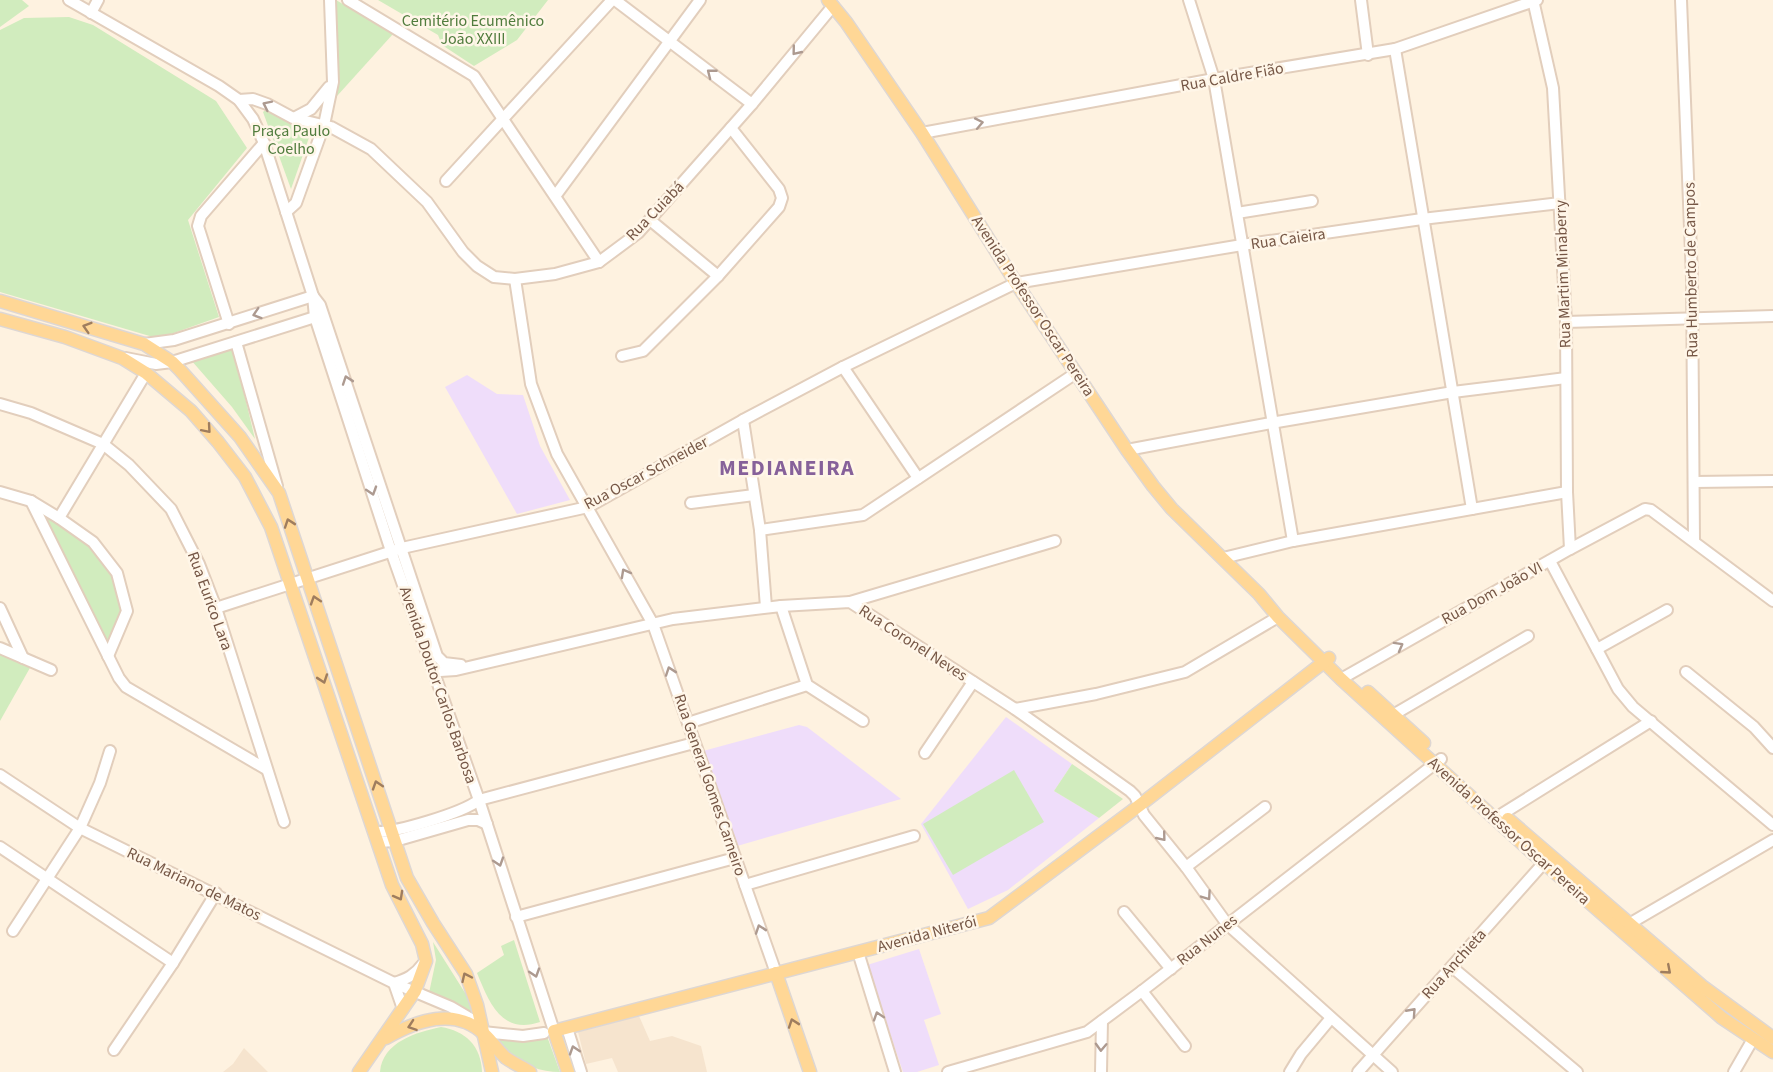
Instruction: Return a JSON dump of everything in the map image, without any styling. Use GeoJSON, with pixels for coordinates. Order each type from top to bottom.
{"type":"FeatureCollection","features":[{"type":"Feature","properties":{"kind":"main road","name":"Avenida Professor Oscar Pereira"},"geometry":{"type":"LineString","coordinates":[[830,3],[922,133],[1017,283],[1153,486],[1173,509],[1259,594],[1278,617],[1327,660]]}},
{"type":"Feature","properties":{"kind":"main road"},"geometry":{"type":"LineString","coordinates":[[0,301],[144,344],[172,362],[240,437],[279,493],[407,878],[466,974],[477,1005],[492,1072]]}},
{"type":"Feature","properties":{"kind":"main road"},"geometry":{"type":"LineString","coordinates":[[0,319],[64,337],[122,358],[146,374],[191,411],[245,477],[271,527],[392,885],[422,944],[426,961],[415,991],[359,1072]]}},
{"type":"Feature","properties":{"kind":"main road","name":"Avenida Professor Oscar Pereira"},"geometry":{"type":"LineString","coordinates":[[1259,594],[1281,609],[1344,677],[1696,996],[1722,1018],[1773,1052]]}},
{"type":"Feature","properties":{"kind":"main road","name":"Avenida Niterói"},"geometry":{"type":"LineString","coordinates":[[555,1031],[989,918],[1327,660]]}},
{"type":"Feature","properties":{"kind":"main road","name":"Avenida Professor Oscar Pereira"},"geometry":{"type":"LineString","coordinates":[[1344,677],[1393,715],[1438,762],[1502,814],[1547,859],[1702,986],[1770,1032]]}},
{"type":"Feature","properties":{"kind":"main road","name":"Rua General Gomes Carneiro"},"geometry":{"type":"LineString","coordinates":[[776,973],[810,1072]]}},
{"type":"Feature","properties":{"kind":"main road"},"geometry":{"type":"LineString","coordinates":[[382,1040],[416,1023],[442,1018],[462,1020],[483,1032],[505,1057],[530,1072]]}},
{"type":"Feature","properties":{"kind":"main road","name":"Avenida Doutor Carlos Barbosa"},"geometry":{"type":"LineString","coordinates":[[555,1031],[568,1072]]}},
{"type":"Feature","properties":{"kind":"main road"},"geometry":{"type":"LineString","coordinates":[[370,1057],[371,1072]]}},
{"type":"Feature","properties":{"kind":"street","name":"Avenida Doutor Carlos Barbosa"},"geometry":{"type":"LineString","coordinates":[[69,0],[189,68],[239,100],[253,118],[264,143],[313,296],[315,317],[437,656],[444,663],[471,666]]}},
{"type":"Feature","properties":{"kind":"street"},"geometry":{"type":"LineString","coordinates":[[91,13],[98,0]]}},
{"type":"Feature","properties":{"kind":"street"},"geometry":{"type":"LineString","coordinates":[[286,212],[296,203],[324,125],[333,82],[330,0]]}},
{"type":"Feature","properties":{"kind":"street"},"geometry":{"type":"LineString","coordinates":[[348,0],[474,76],[599,262]]}},
{"type":"Feature","properties":{"kind":"street"},"geometry":{"type":"LineString","coordinates":[[446,181],[614,0],[752,104]]}},
{"type":"Feature","properties":{"kind":"street"},"geometry":{"type":"LineString","coordinates":[[556,195],[700,0]]}},
{"type":"Feature","properties":{"kind":"street"},"geometry":{"type":"LineString","coordinates":[[1189,0],[1214,79],[1293,541]]}},
{"type":"Feature","properties":{"kind":"street"},"geometry":{"type":"LineString","coordinates":[[1361,0],[1368,55]]}},
{"type":"Feature","properties":{"kind":"street","name":"Rua Caldre Fião"},"geometry":{"type":"LineString","coordinates":[[922,133],[1214,79],[1368,55],[1395,49],[1534,0]]}},
{"type":"Feature","properties":{"kind":"street","name":"Rua Martim Minaberry"},"geometry":{"type":"LineString","coordinates":[[1534,0],[1553,87],[1566,322],[1567,492],[1570,549]]}},
{"type":"Feature","properties":{"kind":"street","name":"Rua Humberto de Campos"},"geometry":{"type":"LineString","coordinates":[[1682,0],[1692,318],[1694,541]]}},
{"type":"Feature","properties":{"kind":"street","name":"Rua Cuiabá"},"geometry":{"type":"LineString","coordinates":[[324,125],[371,149],[427,202],[463,252],[477,266],[494,277],[515,279],[555,274],[599,262],[638,233],[752,104],[830,3]]}},
{"type":"Feature","properties":{"kind":"street"},"geometry":{"type":"LineString","coordinates":[[1395,49],[1472,509]]}},
{"type":"Feature","properties":{"kind":"street"},"geometry":{"type":"LineString","coordinates":[[293,118],[311,109],[333,82]]}},
{"type":"Feature","properties":{"kind":"street"},"geometry":{"type":"LineString","coordinates":[[239,100],[260,101],[293,118],[324,125]]}},
{"type":"Feature","properties":{"kind":"street"},"geometry":{"type":"LineString","coordinates":[[622,356],[643,351],[718,276],[779,207],[782,198],[779,189],[731,128]]}},
{"type":"Feature","properties":{"kind":"street"},"geometry":{"type":"LineString","coordinates":[[229,324],[198,226],[201,216],[264,143]]}},
{"type":"Feature","properties":{"kind":"street"},"geometry":{"type":"LineString","coordinates":[[1237,213],[1312,201]]}},
{"type":"Feature","properties":{"kind":"street","name":"Rua Caieira"},"geometry":{"type":"LineString","coordinates":[[1017,283],[1242,245],[1422,219],[1560,203]]}},
{"type":"Feature","properties":{"kind":"street"},"geometry":{"type":"LineString","coordinates":[[650,220],[718,276]]}},
{"type":"Feature","properties":{"kind":"street","name":"Rua General Gomes Carneiro"},"geometry":{"type":"LineString","coordinates":[[515,279],[531,384],[557,454],[653,624],[776,973]]}},
{"type":"Feature","properties":{"kind":"street","name":"Rua Oscar Schneider"},"geometry":{"type":"LineString","coordinates":[[216,608],[397,550],[588,507],[843,367],[1017,283]]}},
{"type":"Feature","properties":{"kind":"street","name":"Avenida Doutor Carlos Barbosa"},"geometry":{"type":"LineString","coordinates":[[313,296],[320,305],[328,327],[432,667],[479,800],[555,1031]]}},
{"type":"Feature","properties":{"kind":"street"},"geometry":{"type":"LineString","coordinates":[[144,344],[174,340],[313,296]]}},
{"type":"Feature","properties":{"kind":"street"},"geometry":{"type":"LineString","coordinates":[[1566,322],[1773,316]]}},
{"type":"Feature","properties":{"kind":"street"},"geometry":{"type":"LineString","coordinates":[[122,358],[156,364],[172,362],[315,317]]}},
{"type":"Feature","properties":{"kind":"street"},"geometry":{"type":"LineString","coordinates":[[236,342],[279,493]]}},
{"type":"Feature","properties":{"kind":"street"},"geometry":{"type":"LineString","coordinates":[[843,367],[918,478]]}},
{"type":"Feature","properties":{"kind":"street"},"geometry":{"type":"LineString","coordinates":[[760,530],[862,515],[1076,373]]}},
{"type":"Feature","properties":{"kind":"street"},"geometry":{"type":"LineString","coordinates":[[59,518],[146,374]]}},
{"type":"Feature","properties":{"kind":"street"},"geometry":{"type":"LineString","coordinates":[[1127,450],[1453,392],[1566,378]]}},
{"type":"Feature","properties":{"kind":"street","name":"Rua Eurico Lara"},"geometry":{"type":"LineString","coordinates":[[0,405],[31,413],[103,444],[129,465],[171,509],[199,564],[216,608],[284,822]]}},
{"type":"Feature","properties":{"kind":"street"},"geometry":{"type":"LineString","coordinates":[[743,420],[760,530],[766,607]]}},
{"type":"Feature","properties":{"kind":"street"},"geometry":{"type":"LineString","coordinates":[[1694,483],[1773,481]]}},
{"type":"Feature","properties":{"kind":"street"},"geometry":{"type":"LineString","coordinates":[[0,492],[31,501],[59,518],[93,542],[117,573],[127,611],[108,656]]}},
{"type":"Feature","properties":{"kind":"street"},"geometry":{"type":"LineString","coordinates":[[1224,558],[1293,541],[1567,492]]}},
{"type":"Feature","properties":{"kind":"street"},"geometry":{"type":"LineString","coordinates":[[691,503],[754,495]]}},
{"type":"Feature","properties":{"kind":"street"},"geometry":{"type":"LineString","coordinates":[[31,501],[108,656],[126,687],[266,769]]}},
{"type":"Feature","properties":{"kind":"street","name":"Rua Dom João VI"},"geometry":{"type":"LineString","coordinates":[[1344,677],[1644,509],[1651,510],[1694,541]]}},
{"type":"Feature","properties":{"kind":"street"},"geometry":{"type":"LineString","coordinates":[[850,602],[1055,541]]}},
{"type":"Feature","properties":{"kind":"street"},"geometry":{"type":"LineString","coordinates":[[1694,541],[1773,601]]}},
{"type":"Feature","properties":{"kind":"street"},"geometry":{"type":"LineString","coordinates":[[1550,561],[1618,689],[1633,707],[1773,825]]}},
{"type":"Feature","properties":{"kind":"street","name":"Rua Coronel Neves"},"geometry":{"type":"LineString","coordinates":[[432,667],[440,671],[456,670],[673,619],[766,607],[850,602],[1015,709],[1130,790],[1144,815],[1186,867],[1227,924],[1392,1072]]}},
{"type":"Feature","properties":{"kind":"street"},"geometry":{"type":"LineString","coordinates":[[781,606],[807,685],[863,721]]}},
{"type":"Feature","properties":{"kind":"street"},"geometry":{"type":"LineString","coordinates":[[0,608],[22,658]]}},
{"type":"Feature","properties":{"kind":"street"},"geometry":{"type":"LineString","coordinates":[[1598,649],[1667,610]]}},
{"type":"Feature","properties":{"kind":"street"},"geometry":{"type":"LineString","coordinates":[[1015,709],[1185,672],[1278,617]]}},
{"type":"Feature","properties":{"kind":"street"},"geometry":{"type":"LineString","coordinates":[[1393,715],[1528,636]]}},
{"type":"Feature","properties":{"kind":"street"},"geometry":{"type":"LineString","coordinates":[[0,648],[51,670]]}},
{"type":"Feature","properties":{"kind":"street"},"geometry":{"type":"LineString","coordinates":[[1686,672],[1754,727],[1773,748]]}},
{"type":"Feature","properties":{"kind":"street"},"geometry":{"type":"LineString","coordinates":[[925,753],[973,682]]}},
{"type":"Feature","properties":{"kind":"street"},"geometry":{"type":"LineString","coordinates":[[688,723],[807,685]]}},
{"type":"Feature","properties":{"kind":"street"},"geometry":{"type":"LineString","coordinates":[[1502,814],[1651,722]]}},
{"type":"Feature","properties":{"kind":"street"},"geometry":{"type":"LineString","coordinates":[[393,836],[464,809],[479,800],[694,743]]}},
{"type":"Feature","properties":{"kind":"street"},"geometry":{"type":"LineString","coordinates":[[13,931],[80,828],[100,783],[110,751]]}},
{"type":"Feature","properties":{"kind":"street","name":"Rua Nunes"},"geometry":{"type":"LineString","coordinates":[[948,1072],[1087,1032],[1438,762]]}},
{"type":"Feature","properties":{"kind":"street","name":"Rua Mariano de Matos"},"geometry":{"type":"LineString","coordinates":[[0,775],[80,828],[216,893],[394,983],[451,1007],[473,1020],[483,1032]]}},
{"type":"Feature","properties":{"kind":"street"},"geometry":{"type":"LineString","coordinates":[[1186,867],[1265,807]]}},
{"type":"Feature","properties":{"kind":"street"},"geometry":{"type":"LineString","coordinates":[[377,837],[393,836],[468,820],[478,820],[487,824]]}},
{"type":"Feature","properties":{"kind":"street"},"geometry":{"type":"LineString","coordinates":[[745,885],[914,836]]}},
{"type":"Feature","properties":{"kind":"street"},"geometry":{"type":"LineString","coordinates":[[1629,924],[1773,840]]}},
{"type":"Feature","properties":{"kind":"street"},"geometry":{"type":"LineString","coordinates":[[0,847],[173,963]]}},
{"type":"Feature","properties":{"kind":"street"},"geometry":{"type":"LineString","coordinates":[[516,917],[735,858]]}},
{"type":"Feature","properties":{"kind":"street","name":"Rua Anchieta"},"geometry":{"type":"LineString","coordinates":[[1358,1072],[1547,859]]}},
{"type":"Feature","properties":{"kind":"street"},"geometry":{"type":"LineString","coordinates":[[114,1050],[173,963],[216,893]]}},
{"type":"Feature","properties":{"kind":"street"},"geometry":{"type":"LineString","coordinates":[[1124,912],[1171,969]]}},
{"type":"Feature","properties":{"kind":"street"},"geometry":{"type":"LineString","coordinates":[[858,952],[896,1072]]}},
{"type":"Feature","properties":{"kind":"street"},"geometry":{"type":"LineString","coordinates":[[403,1009],[394,983],[417,973],[426,961]]}},
{"type":"Feature","properties":{"kind":"street"},"geometry":{"type":"LineString","coordinates":[[1452,967],[1577,1072]]}},
{"type":"Feature","properties":{"kind":"street"},"geometry":{"type":"LineString","coordinates":[[1142,991],[1185,1046]]}},
{"type":"Feature","properties":{"kind":"street"},"geometry":{"type":"LineString","coordinates":[[1290,1072],[1301,1054],[1331,1018]]}},
{"type":"Feature","properties":{"kind":"street"},"geometry":{"type":"LineString","coordinates":[[1101,1072],[1102,1021]]}},
{"type":"Feature","properties":{"kind":"street"},"geometry":{"type":"LineString","coordinates":[[555,1031],[581,1072]]}},
{"type":"Feature","properties":{"kind":"street","name":"Avenida Niterói"},"geometry":{"type":"LineString","coordinates":[[483,1032],[523,1036],[555,1031]]}},
{"type":"Feature","properties":{"kind":"street"},"geometry":{"type":"LineString","coordinates":[[1734,1072],[1753,1039]]}},
{"type":"Feature","properties":{"kind":"shaded area"},"geometry":{"type":"Polygon","coordinates":[[[467,375],[497,394],[523,395],[540,446],[570,500],[517,514],[445,387],[467,375]]]}},
{"type":"Feature","properties":{"kind":"shaded area"},"geometry":{"type":"Polygon","coordinates":[[[1006,717],[1072,764],[1054,791],[1099,818],[1008,890],[968,909],[921,824],[1006,717]]]}},
{"type":"Feature","properties":{"kind":"shaded area"},"geometry":{"type":"Polygon","coordinates":[[[799,725],[807,727],[901,799],[737,846],[703,751],[799,725]]]}},
{"type":"Feature","properties":{"kind":"shaded area"},"geometry":{"type":"Polygon","coordinates":[[[919,949],[941,1014],[924,1020],[939,1065],[917,1072],[903,1072],[867,965],[919,949]]]}},
{"type":"Feature","properties":{"kind":"shaded area"},"geometry":{"type":"Polygon","coordinates":[[[639,1016],[650,1041],[672,1036],[701,1046],[707,1072],[618,1072],[612,1058],[586,1064],[578,1032],[639,1016]]]}},
{"type":"Feature","properties":{"kind":"shaded area"},"geometry":{"type":"Polygon","coordinates":[[[244,1048],[268,1072],[223,1072],[233,1064],[244,1048]]]}},
{"type":"Feature","properties":{"kind":"green space"},"geometry":{"type":"Polygon","coordinates":[[[0,0],[22,0],[29,6],[0,27],[0,0]]]}},
{"type":"Feature","properties":{"kind":"green space"},"geometry":{"type":"Polygon","coordinates":[[[336,0],[393,34],[337,96],[336,0]]]}},
{"type":"Feature","properties":{"kind":"green space","name":"Cemitério Ecumênico João XXIII"},"geometry":{"type":"Polygon","coordinates":[[[378,0],[548,0],[517,40],[474,66],[442,45],[438,35],[378,0]]]}},
{"type":"Feature","properties":{"kind":"green space"},"geometry":{"type":"Polygon","coordinates":[[[69,17],[93,25],[216,101],[247,148],[188,220],[219,317],[171,334],[153,337],[0,292],[0,30],[24,18],[69,17]]]}},
{"type":"Feature","properties":{"kind":"green space","name":"Praça Paulo Coelho"},"geometry":{"type":"Polygon","coordinates":[[[267,109],[311,132],[291,189],[263,112],[267,109]]]}},
{"type":"Feature","properties":{"kind":"green space"},"geometry":{"type":"Polygon","coordinates":[[[233,347],[255,439],[232,407],[191,360],[233,347]]]}},
{"type":"Feature","properties":{"kind":"green space"},"geometry":{"type":"Polygon","coordinates":[[[42,513],[89,545],[113,578],[122,611],[108,642],[42,513]]]}},
{"type":"Feature","properties":{"kind":"green space"},"geometry":{"type":"Polygon","coordinates":[[[0,653],[31,666],[0,721],[0,653]]]}},
{"type":"Feature","properties":{"kind":"green space"},"geometry":{"type":"Polygon","coordinates":[[[1072,764],[1123,799],[1099,818],[1054,791],[1072,764]]]}},
{"type":"Feature","properties":{"kind":"green space"},"geometry":{"type":"Polygon","coordinates":[[[1014,770],[1044,822],[953,875],[923,824],[1014,770]]]}},
{"type":"Feature","properties":{"kind":"green space"},"geometry":{"type":"Polygon","coordinates":[[[514,940],[540,1022],[527,1025],[515,1024],[506,1020],[492,1005],[477,973],[504,955],[501,946],[514,940]]]}},
{"type":"Feature","properties":{"kind":"green space"},"geometry":{"type":"Polygon","coordinates":[[[433,942],[467,996],[473,1014],[429,993],[436,960],[433,942]]]}},
{"type":"Feature","properties":{"kind":"green space"},"geometry":{"type":"Polygon","coordinates":[[[441,1027],[457,1032],[470,1041],[479,1054],[482,1072],[380,1072],[387,1053],[402,1040],[441,1027]]]}},
{"type":"Feature","properties":{"kind":"green space"},"geometry":{"type":"Polygon","coordinates":[[[495,1035],[523,1039],[548,1039],[560,1072],[541,1070],[515,1058],[494,1040],[495,1035]]]}},
{"type":"Feature","properties":{"kind":"district","name":"MEDIANEIRA"},"geometry":{"type":"Point","coordinates":[787,468]}}]}
